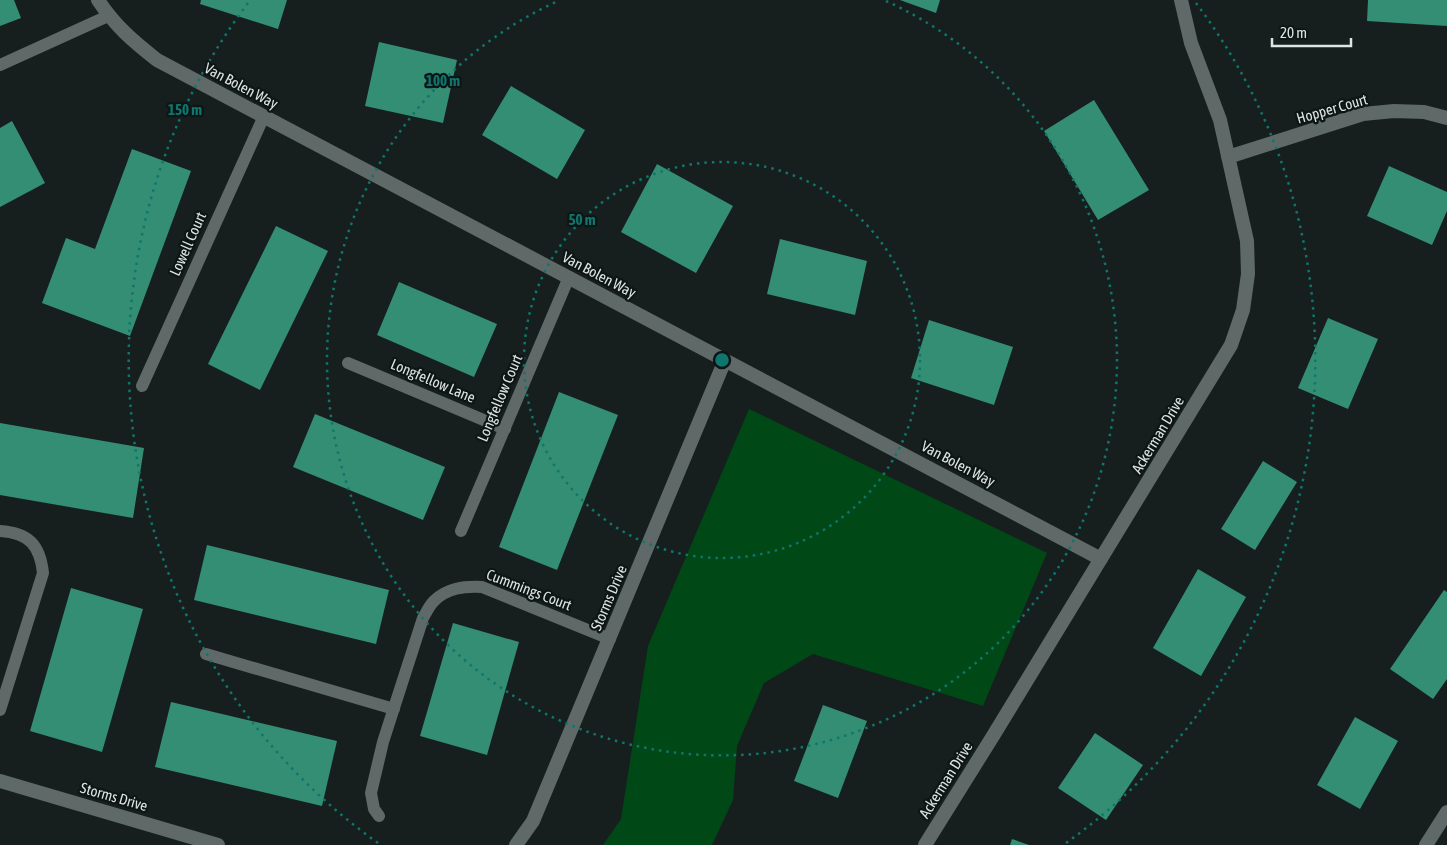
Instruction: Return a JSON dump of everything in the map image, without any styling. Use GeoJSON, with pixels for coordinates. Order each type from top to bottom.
{"type":"FeatureCollection","features":[{"type":"Feature","properties":{"kind":"street","name":"Van Bolen Way"},"geometry":{"type":"LineString","coordinates":[[98,0],[108,16],[129,38],[157,60],[1102,559]]}},
{"type":"Feature","properties":{"kind":"street","name":"Ackerman Drive"},"geometry":{"type":"LineString","coordinates":[[925,845],[1102,559],[1231,345],[1243,310],[1248,274],[1247,241],[1220,120],[1192,43],[1181,0]]}},
{"type":"Feature","properties":{"kind":"street","name":"Hopper Court"},"geometry":{"type":"LineString","coordinates":[[1228,157],[1363,114],[1394,111],[1424,112],[1447,118]]}},
{"type":"Feature","properties":{"kind":"street","name":"Storms Drive"},"geometry":{"type":"LineString","coordinates":[[516,845],[533,820],[725,360]]}},
{"type":"Feature","properties":{"kind":"street","name":"Storms Drive"},"geometry":{"type":"LineString","coordinates":[[0,780],[218,845]]}},
{"type":"Feature","properties":{"kind":"street"},"geometry":{"type":"LineString","coordinates":[[1426,845],[1447,812]]}},
{"type":"Feature","properties":{"kind":"lane"},"geometry":{"type":"LineString","coordinates":[[0,65],[108,16]]}},
{"type":"Feature","properties":{"kind":"lane","name":"Lowell Court"},"geometry":{"type":"LineString","coordinates":[[142,386],[264,116]]}},
{"type":"Feature","properties":{"kind":"lane","name":"Longfellow Court"},"geometry":{"type":"LineString","coordinates":[[461,532],[569,277]]}},
{"type":"Feature","properties":{"kind":"lane","name":"Longfellow Lane"},"geometry":{"type":"LineString","coordinates":[[348,363],[504,428]]}},
{"type":"Feature","properties":{"kind":"lane"},"geometry":{"type":"LineString","coordinates":[[0,531],[21,535],[34,545],[41,559],[42,574],[0,710]]}},
{"type":"Feature","properties":{"kind":"lane","name":"Cummings Court"},"geometry":{"type":"LineString","coordinates":[[379,816],[374,808],[371,793],[383,742],[423,618],[433,602],[448,590],[466,586],[482,587],[610,639]]}},
{"type":"Feature","properties":{"kind":"lane"},"geometry":{"type":"LineString","coordinates":[[206,654],[394,709]]}},
{"type":"Feature","properties":{"kind":"green space"},"geometry":{"type":"Polygon","coordinates":[[[749,409],[1047,553],[983,706],[813,654],[764,683],[737,746],[733,800],[712,845],[603,845],[621,819],[648,646],[749,409]]]}},
{"type":"Feature","properties":{"kind":"building"},"geometry":{"type":"Polygon","coordinates":[[[0,0],[14,0],[21,18],[0,26],[0,0]]]}},
{"type":"Feature","properties":{"kind":"building"},"geometry":{"type":"Polygon","coordinates":[[[201,0],[287,0],[278,29],[200,4],[201,0]]]}},
{"type":"Feature","properties":{"kind":"building"},"geometry":{"type":"Polygon","coordinates":[[[900,0],[940,0],[936,13],[900,0]]]}},
{"type":"Feature","properties":{"kind":"building"},"geometry":{"type":"Polygon","coordinates":[[[1368,0],[1447,0],[1447,26],[1367,21],[1368,0]]]}},
{"type":"Feature","properties":{"kind":"building"},"geometry":{"type":"Polygon","coordinates":[[[379,42],[457,60],[443,123],[365,106],[379,42]]]}},
{"type":"Feature","properties":{"kind":"building"},"geometry":{"type":"Polygon","coordinates":[[[511,86],[585,130],[557,179],[482,135],[511,86]]]}},
{"type":"Feature","properties":{"kind":"building"},"geometry":{"type":"Polygon","coordinates":[[[1094,100],[1149,190],[1098,220],[1044,131],[1094,100]]]}},
{"type":"Feature","properties":{"kind":"building"},"geometry":{"type":"Polygon","coordinates":[[[12,121],[45,183],[0,207],[0,128],[12,121]]]}},
{"type":"Feature","properties":{"kind":"building"},"geometry":{"type":"Polygon","coordinates":[[[132,149],[191,171],[130,336],[42,303],[66,238],[95,249],[132,149]]]}},
{"type":"Feature","properties":{"kind":"building"},"geometry":{"type":"Polygon","coordinates":[[[657,164],[733,206],[696,273],[621,232],[657,164]]]}},
{"type":"Feature","properties":{"kind":"building"},"geometry":{"type":"Polygon","coordinates":[[[1389,166],[1447,192],[1447,211],[1432,245],[1367,216],[1389,166]]]}},
{"type":"Feature","properties":{"kind":"building"},"geometry":{"type":"Polygon","coordinates":[[[276,226],[328,251],[260,390],[208,364],[276,226]]]}},
{"type":"Feature","properties":{"kind":"building"},"geometry":{"type":"Polygon","coordinates":[[[780,239],[867,261],[855,315],[767,294],[780,239]]]}},
{"type":"Feature","properties":{"kind":"building"},"geometry":{"type":"Polygon","coordinates":[[[399,282],[497,324],[474,377],[377,335],[399,282]]]}},
{"type":"Feature","properties":{"kind":"building"},"geometry":{"type":"Polygon","coordinates":[[[1328,318],[1378,339],[1348,409],[1298,388],[1328,318]]]}},
{"type":"Feature","properties":{"kind":"building"},"geometry":{"type":"Polygon","coordinates":[[[929,320],[1013,347],[994,405],[911,378],[929,320]]]}},
{"type":"Feature","properties":{"kind":"building"},"geometry":{"type":"Polygon","coordinates":[[[559,392],[618,415],[557,570],[499,547],[559,392]]]}},
{"type":"Feature","properties":{"kind":"building"},"geometry":{"type":"Polygon","coordinates":[[[315,414],[445,467],[423,520],[293,467],[315,414]]]}},
{"type":"Feature","properties":{"kind":"building"},"geometry":{"type":"Polygon","coordinates":[[[0,423],[144,448],[133,518],[0,495],[0,423]]]}},
{"type":"Feature","properties":{"kind":"building"},"geometry":{"type":"Polygon","coordinates":[[[1263,461],[1297,482],[1255,550],[1221,529],[1263,461]]]}},
{"type":"Feature","properties":{"kind":"building"},"geometry":{"type":"Polygon","coordinates":[[[207,545],[389,590],[376,644],[194,600],[207,545]]]}},
{"type":"Feature","properties":{"kind":"building"},"geometry":{"type":"Polygon","coordinates":[[[1198,569],[1246,597],[1201,676],[1153,648],[1198,569]]]}},
{"type":"Feature","properties":{"kind":"building"},"geometry":{"type":"Polygon","coordinates":[[[71,588],[143,609],[102,752],[30,731],[71,588]]]}},
{"type":"Feature","properties":{"kind":"building"},"geometry":{"type":"Polygon","coordinates":[[[1444,590],[1447,592],[1447,679],[1433,699],[1390,669],[1444,590]]]}},
{"type":"Feature","properties":{"kind":"building"},"geometry":{"type":"Polygon","coordinates":[[[453,623],[519,642],[487,755],[420,736],[453,623]]]}},
{"type":"Feature","properties":{"kind":"building"},"geometry":{"type":"Polygon","coordinates":[[[171,702],[337,741],[322,806],[155,767],[171,702]]]}},
{"type":"Feature","properties":{"kind":"building"},"geometry":{"type":"Polygon","coordinates":[[[823,705],[867,721],[838,798],[794,781],[823,705]]]}},
{"type":"Feature","properties":{"kind":"building"},"geometry":{"type":"Polygon","coordinates":[[[1355,717],[1398,741],[1360,809],[1317,785],[1355,717]]]}},
{"type":"Feature","properties":{"kind":"building"},"geometry":{"type":"Polygon","coordinates":[[[1095,733],[1143,765],[1106,820],[1058,788],[1095,733]]]}},
{"type":"Feature","properties":{"kind":"building"},"geometry":{"type":"Polygon","coordinates":[[[1012,839],[1029,845],[1010,845],[1012,839]]]}}]}
